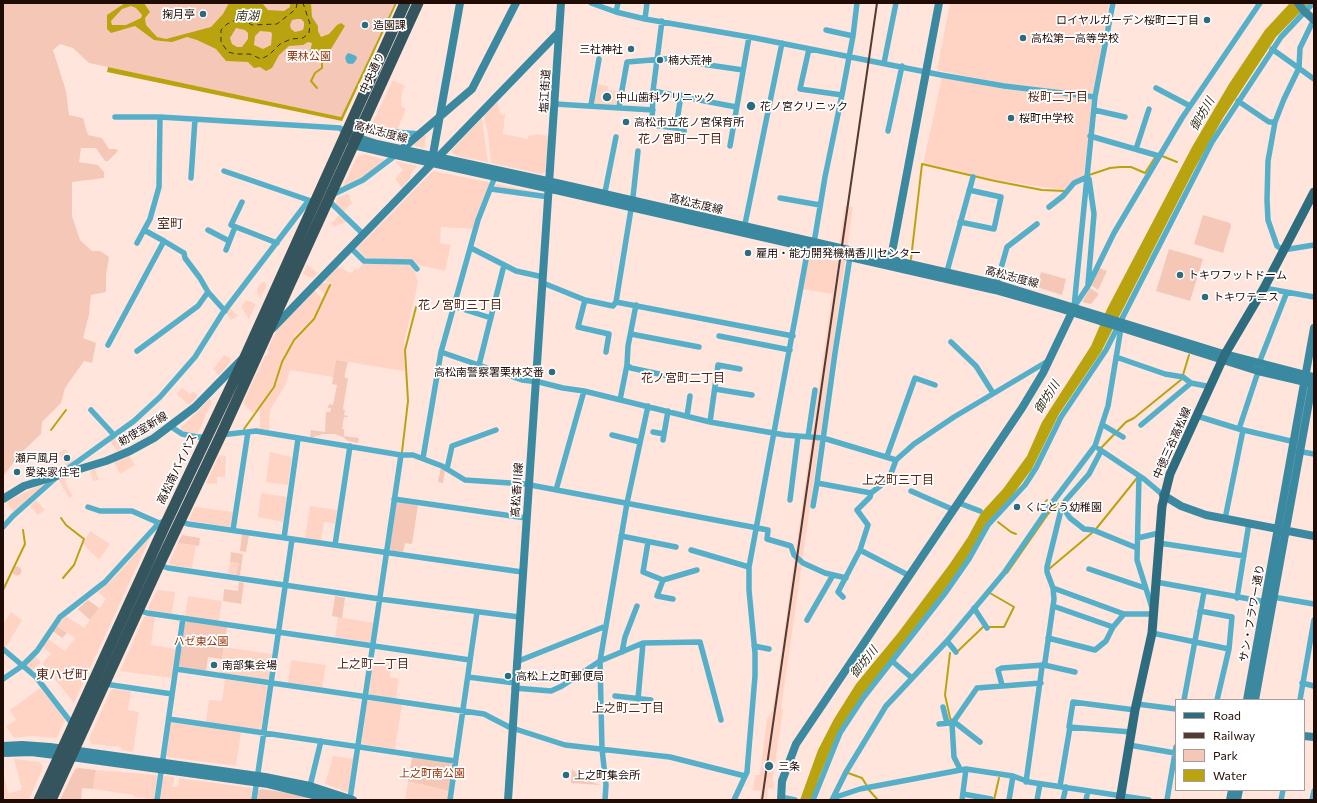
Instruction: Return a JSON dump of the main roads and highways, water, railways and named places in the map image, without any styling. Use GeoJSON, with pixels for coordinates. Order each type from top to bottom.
{"type":"FeatureCollection","features":[{"type":"Feature","properties":{"kind":"highway","name":"中央通り"},"geometry":{"type":"LineString","coordinates":[[351,142],[405,3]]}},
{"type":"Feature","properties":{"kind":"highway","name":"中央通り"},"geometry":{"type":"LineString","coordinates":[[338,150],[351,142],[418,3]]}},
{"type":"Feature","properties":{"kind":"highway","name":"高松南バイパス"},"geometry":{"type":"LineString","coordinates":[[39,800],[67,753],[104,684],[159,564],[221,435],[329,198],[351,142]]}},
{"type":"Feature","properties":{"kind":"highway","name":"高松南バイパス"},"geometry":{"type":"LineString","coordinates":[[51,800],[67,753],[73,725],[163,522],[245,357],[338,150]]}},
{"type":"Feature","properties":{"kind":"main road","name":"中徳三谷高松線"},"geometry":{"type":"LineString","coordinates":[[1120,798],[1131,732],[1152,633],[1163,495],[1170,474],[1224,357],[1264,288],[1282,250],[1314,192]]}},
{"type":"Feature","properties":{"kind":"water","name":"南湖"},"geometry":{"type":"Polygon","coordinates":[[[125,3],[144,3],[150,12],[145,18],[146,25],[157,37],[166,39],[211,27],[223,14],[229,3],[262,3],[268,10],[284,11],[290,7],[290,3],[311,3],[312,17],[318,26],[318,31],[321,37],[329,34],[337,25],[341,23],[345,26],[323,62],[315,62],[311,58],[310,52],[312,43],[308,42],[303,45],[289,46],[279,55],[272,68],[266,71],[260,67],[254,68],[248,62],[226,61],[216,49],[187,37],[172,42],[154,40],[135,26],[111,33],[107,29],[107,15],[125,3]],[[131,6],[122,9],[111,21],[112,25],[126,25],[141,18],[142,15],[136,8],[131,6]],[[301,19],[292,20],[290,25],[291,29],[295,32],[303,30],[304,22],[301,19]],[[236,28],[230,38],[232,44],[237,47],[242,47],[248,39],[248,33],[245,30],[236,28]],[[260,31],[255,36],[254,45],[263,49],[271,45],[271,32],[260,31]]]}},
{"type":"Feature","properties":{"kind":"water"},"geometry":{"type":"Polygon","coordinates":[[[395,3],[397,3],[342,121],[107,72],[108,67],[341,117],[395,3]]]}},
{"type":"Feature","properties":{"kind":"water"},"geometry":{"type":"Polygon","coordinates":[[[1290,3],[1309,3],[1276,37],[1223,118],[1194,170],[1101,352],[1059,414],[1032,469],[1012,496],[987,524],[960,570],[835,740],[820,775],[812,800],[800,800],[818,750],[834,719],[856,684],[898,633],[949,565],[968,537],[981,513],[1003,489],[1027,456],[1042,422],[1091,346],[1107,309],[1192,147],[1229,84],[1265,30],[1290,3]]]}},
{"type":"Feature","properties":{"kind":"waterway"},"geometry":{"type":"LineString","coordinates":[[317,88],[311,81],[315,73],[322,68],[322,63]]}},
{"type":"Feature","properties":{"kind":"waterway"},"geometry":{"type":"LineString","coordinates":[[1089,175],[1110,168],[1120,167],[1131,167],[1145,173],[1156,156]]}},
{"type":"Feature","properties":{"kind":"waterway"},"geometry":{"type":"LineString","coordinates":[[1162,156],[1177,162]]}},
{"type":"Feature","properties":{"kind":"waterway"},"geometry":{"type":"LineString","coordinates":[[911,259],[922,164],[1042,190],[1065,191]]}},
{"type":"Feature","properties":{"kind":"waterway"},"geometry":{"type":"LineString","coordinates":[[244,429],[274,387],[282,362],[294,340],[314,319],[330,285]]}},
{"type":"Feature","properties":{"kind":"waterway"},"geometry":{"type":"LineString","coordinates":[[402,452],[408,401],[405,350],[416,307]]}},
{"type":"Feature","properties":{"kind":"waterway"},"geometry":{"type":"LineString","coordinates":[[1183,375],[1189,355]]}},
{"type":"Feature","properties":{"kind":"waterway"},"geometry":{"type":"LineString","coordinates":[[1101,448],[1126,422],[1134,418],[1182,379]]}},
{"type":"Feature","properties":{"kind":"waterway"},"geometry":{"type":"LineString","coordinates":[[51,430],[66,410]]}},
{"type":"Feature","properties":{"kind":"waterway"},"geometry":{"type":"LineString","coordinates":[[1096,529],[1137,478]]}},
{"type":"Feature","properties":{"kind":"waterway"},"geometry":{"type":"LineString","coordinates":[[1044,504],[1047,500]]}},
{"type":"Feature","properties":{"kind":"waterway"},"geometry":{"type":"LineString","coordinates":[[1007,573],[1048,514],[1058,504],[1056,504]]}},
{"type":"Feature","properties":{"kind":"waterway"},"geometry":{"type":"LineString","coordinates":[[61,518],[66,525],[84,539],[74,565],[63,578]]}},
{"type":"Feature","properties":{"kind":"waterway"},"geometry":{"type":"LineString","coordinates":[[998,522],[1016,534]]}},
{"type":"Feature","properties":{"kind":"waterway"},"geometry":{"type":"LineString","coordinates":[[3,590],[25,544],[23,530]]}},
{"type":"Feature","properties":{"kind":"waterway"},"geometry":{"type":"LineString","coordinates":[[1049,569],[1093,532]]}},
{"type":"Feature","properties":{"kind":"waterway"},"geometry":{"type":"LineString","coordinates":[[989,627],[1004,627],[1014,607],[990,593]]}},
{"type":"Feature","properties":{"kind":"waterway"},"geometry":{"type":"LineString","coordinates":[[958,651],[983,627]]}},
{"type":"Feature","properties":{"kind":"waterway"},"geometry":{"type":"LineString","coordinates":[[950,653],[945,695],[951,722]]}},
{"type":"Feature","properties":{"kind":"waterway"},"geometry":{"type":"LineString","coordinates":[[848,773],[862,778],[867,786]]}},
{"type":"Feature","properties":{"kind":"waterway"},"geometry":{"type":"LineString","coordinates":[[994,800],[999,778]]}},
{"type":"Feature","properties":{"kind":"waterway"},"geometry":{"type":"LineString","coordinates":[[868,789],[878,800]]}},
{"type":"Feature","properties":{"kind":"railway"},"geometry":{"type":"LineString","coordinates":[[762,800],[877,3]]}},
{"type":"Feature","properties":{"kind":"place","name":"掬月亭"},"geometry":{"type":"Point","coordinates":[203,14]}},
{"type":"Feature","properties":{"kind":"place","name":"ロイヤルガーデン桜町二丁目"},"geometry":{"type":"Point","coordinates":[1207,20]}},
{"type":"Feature","properties":{"kind":"place","name":"造園課"},"geometry":{"type":"Point","coordinates":[365,25]}},
{"type":"Feature","properties":{"kind":"place","name":"高松第一高等学校"},"geometry":{"type":"Point","coordinates":[1023,38]}},
{"type":"Feature","properties":{"kind":"place","name":"三社神社"},"geometry":{"type":"Point","coordinates":[631,49]}},
{"type":"Feature","properties":{"kind":"place","name":"楠大荒神"},"geometry":{"type":"Point","coordinates":[660,60]}},
{"type":"Feature","properties":{"kind":"place","name":"中山歯科クリニック"},"geometry":{"type":"Point","coordinates":[607,97]}},
{"type":"Feature","properties":{"kind":"place","name":"花ノ宮クリニック"},"geometry":{"type":"Point","coordinates":[751,106]}},
{"type":"Feature","properties":{"kind":"place","name":"桜町中学校"},"geometry":{"type":"Point","coordinates":[1011,118]}},
{"type":"Feature","properties":{"kind":"place","name":"高松市立花ノ宮保育所"},"geometry":{"type":"Point","coordinates":[626,122]}},
{"type":"Feature","properties":{"kind":"place","name":"雇用・能力開発機構香川センター"},"geometry":{"type":"Point","coordinates":[748,253]}},
{"type":"Feature","properties":{"kind":"place","name":"トキワフットドーム"},"geometry":{"type":"Point","coordinates":[1180,275]}},
{"type":"Feature","properties":{"kind":"place","name":"トキワテニス"},"geometry":{"type":"Point","coordinates":[1205,297]}},
{"type":"Feature","properties":{"kind":"place","name":"高松南警察署栗林交番"},"geometry":{"type":"Point","coordinates":[552,372]}},
{"type":"Feature","properties":{"kind":"place","name":"瀬戸風月"},"geometry":{"type":"Point","coordinates":[67,458]}},
{"type":"Feature","properties":{"kind":"place","name":"愛染家住宅"},"geometry":{"type":"Point","coordinates":[17,472]}},
{"type":"Feature","properties":{"kind":"place","name":"くにとう幼稚園"},"geometry":{"type":"Point","coordinates":[1017,507]}},
{"type":"Feature","properties":{"kind":"place","name":"南部集会場"},"geometry":{"type":"Point","coordinates":[214,665]}},
{"type":"Feature","properties":{"kind":"place","name":"高松上之町郵便局"},"geometry":{"type":"Point","coordinates":[508,676]}},
{"type":"Feature","properties":{"kind":"place","name":"三条"},"geometry":{"type":"Point","coordinates":[769,766]}},
{"type":"Feature","properties":{"kind":"place","name":"上之町集会所"},"geometry":{"type":"Point","coordinates":[566,775]}},
{"type":"Feature","properties":{"kind":"district","name":"桜町二丁目"},"geometry":{"type":"Point","coordinates":[1058,97]}},
{"type":"Feature","properties":{"kind":"district","name":"花ノ宮町一丁目"},"geometry":{"type":"Point","coordinates":[680,139]}},
{"type":"Feature","properties":{"kind":"district","name":"室町"},"geometry":{"type":"Point","coordinates":[170,224]}},
{"type":"Feature","properties":{"kind":"district","name":"花ノ宮町三丁目"},"geometry":{"type":"Point","coordinates":[460,305]}},
{"type":"Feature","properties":{"kind":"district","name":"花ノ宮町二丁目"},"geometry":{"type":"Point","coordinates":[683,378]}},
{"type":"Feature","properties":{"kind":"district","name":"上之町三丁目"},"geometry":{"type":"Point","coordinates":[898,480]}},
{"type":"Feature","properties":{"kind":"district","name":"上之町一丁目"},"geometry":{"type":"Point","coordinates":[373,664]}},
{"type":"Feature","properties":{"kind":"district","name":"東ハゼ町"},"geometry":{"type":"Point","coordinates":[62,675]}},
{"type":"Feature","properties":{"kind":"district","name":"上之町二丁目"},"geometry":{"type":"Point","coordinates":[628,708]}},
{"type":"Feature","properties":{"kind":"park label","name":"栗林公園"},"geometry":{"type":"Point","coordinates":[309,56]}},
{"type":"Feature","properties":{"kind":"park label","name":"ハゼ東公園"},"geometry":{"type":"Point","coordinates":[201,641]}},
{"type":"Feature","properties":{"kind":"park label","name":"上之町南公園"},"geometry":{"type":"Point","coordinates":[432,773]}},
{"type":"Feature","properties":{"kind":"water label","name":"御坊川"},"geometry":{"type":"Point","coordinates":[1202,114]}},
{"type":"Feature","properties":{"kind":"water label","name":"御坊川"},"geometry":{"type":"Point","coordinates":[1047,397]}},
{"type":"Feature","properties":{"kind":"water label","name":"御坊川"},"geometry":{"type":"Point","coordinates":[864,662]}}]}
